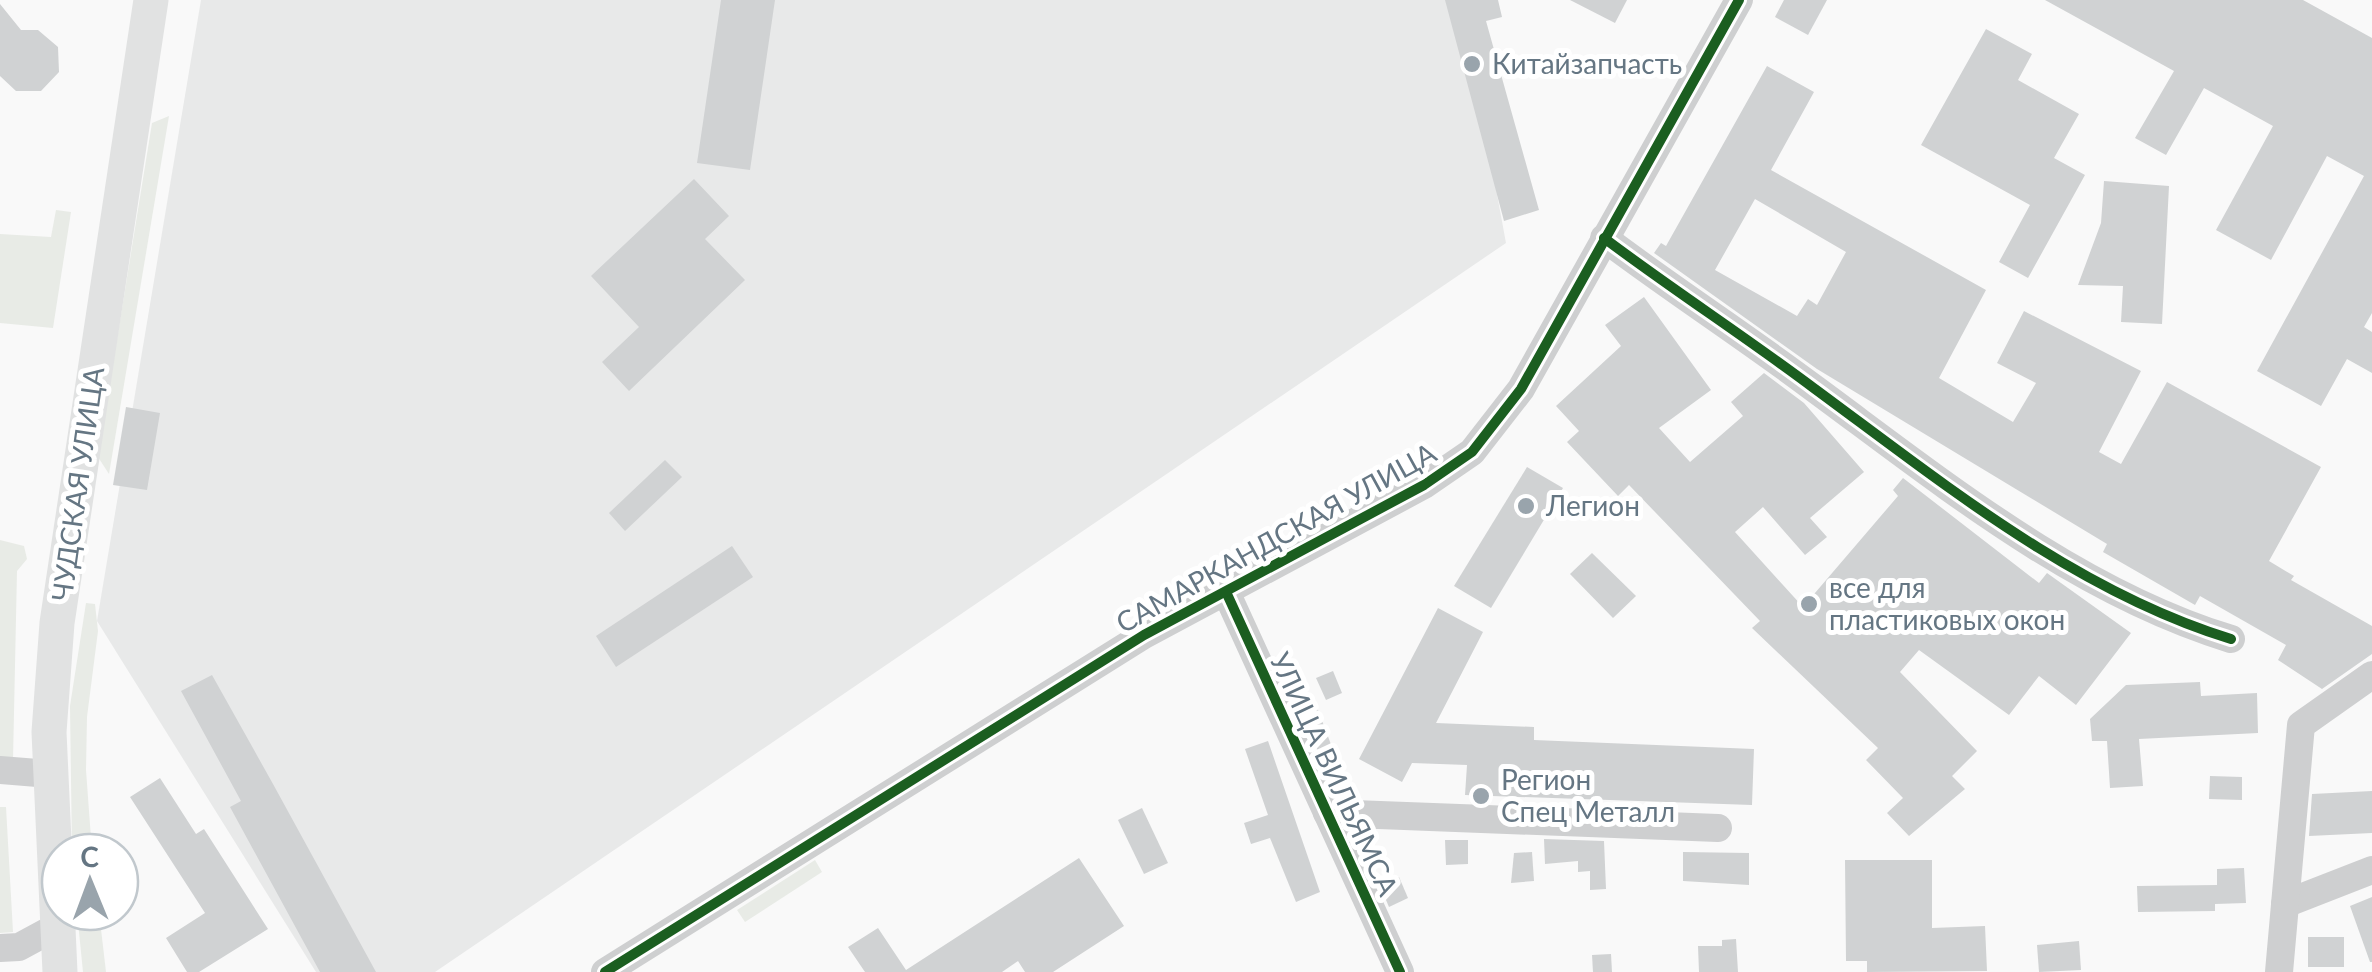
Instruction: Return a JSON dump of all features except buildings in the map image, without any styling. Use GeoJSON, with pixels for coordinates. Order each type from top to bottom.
{"type":"FeatureCollection","features":[{"type":"Feature","properties":{"kind":"main road","name":"ЧУДСКАЯ УЛИЦА"},"geometry":{"type":"LineString","coordinates":[[52,832],[50,774],[57,623],[151,0]]}},
{"type":"Feature","properties":{"kind":"main road","name":"ЧУДСКАЯ УЛИЦА"},"geometry":{"type":"LineString","coordinates":[[56,932],[60,972]]}},
{"type":"Feature","properties":{"kind":"street","name":"САМАРКАНДСКАЯ УЛИЦА"},"geometry":{"type":"LineString","coordinates":[[605,972],[1144,635],[1424,485],[1472,452],[1521,388],[1739,0]]}},
{"type":"Feature","properties":{"kind":"street"},"geometry":{"type":"LineString","coordinates":[[1604,238],[1934,478],[2026,538],[2168,620],[2232,639]]}},
{"type":"Feature","properties":{"kind":"street","name":"УЛИЦА ВИЛЬЯМСА"},"geometry":{"type":"LineString","coordinates":[[1226,594],[1400,972]]}},
{"type":"Feature","properties":{"kind":"street"},"geometry":{"type":"LineString","coordinates":[[2279,972],[2301,724],[2372,675]]}},
{"type":"Feature","properties":{"kind":"street"},"geometry":{"type":"LineString","coordinates":[[0,770],[50,774]]}},
{"type":"Feature","properties":{"kind":"street"},"geometry":{"type":"LineString","coordinates":[[1327,813],[1718,828]]}},
{"type":"Feature","properties":{"kind":"street"},"geometry":{"type":"LineString","coordinates":[[2285,904],[2372,870]]}},
{"type":"Feature","properties":{"kind":"street"},"geometry":{"type":"LineString","coordinates":[[0,948],[19,946],[46,932]]}},
{"type":"Feature","properties":{"kind":"shaded area"},"geometry":{"type":"Polygon","coordinates":[[[201,0],[1461,0],[1506,243],[435,972],[316,972],[97,621],[201,0]]]}},
{"type":"Feature","properties":{"kind":"shaded area"},"geometry":{"type":"Polygon","coordinates":[[[169,116],[109,474],[98,457],[152,123],[169,116]]]}},
{"type":"Feature","properties":{"kind":"shaded area"},"geometry":{"type":"Polygon","coordinates":[[[56,210],[71,212],[53,328],[0,323],[0,234],[51,237],[56,210]]]}},
{"type":"Feature","properties":{"kind":"shaded area"},"geometry":{"type":"Polygon","coordinates":[[[0,540],[24,546],[27,559],[17,571],[13,760],[0,759],[0,540]]]}},
{"type":"Feature","properties":{"kind":"shaded area"},"geometry":{"type":"Polygon","coordinates":[[[86,603],[95,604],[98,631],[87,717],[91,832],[72,832],[70,706],[86,603]]]}},
{"type":"Feature","properties":{"kind":"shaded area"},"geometry":{"type":"Polygon","coordinates":[[[0,807],[6,807],[13,932],[0,933],[0,807]]]}},
{"type":"Feature","properties":{"kind":"shaded area"},"geometry":{"type":"Polygon","coordinates":[[[815,860],[822,872],[745,922],[737,910],[815,860]]]}},
{"type":"Feature","properties":{"kind":"shaded area"},"geometry":{"type":"Polygon","coordinates":[[[79,932],[101,932],[106,972],[83,972],[79,932]]]}},
{"type":"Feature","properties":{"kind":"cycle path"},"geometry":{"type":"LineString","coordinates":[[605,972],[1144,635],[1424,485],[1472,452],[1521,389],[1739,0]]}},
{"type":"Feature","properties":{"kind":"cycle path"},"geometry":{"type":"LineString","coordinates":[[1604,238],[2014,532],[2119,593],[2174,619],[2231,639]]}},
{"type":"Feature","properties":{"kind":"cycle path"},"geometry":{"type":"LineString","coordinates":[[1227,594],[1400,972]]}},
{"type":"Feature","properties":{"kind":"place","name":"Китайзапчасть"},"geometry":{"type":"Point","coordinates":[1472,64]}},
{"type":"Feature","properties":{"kind":"place","name":"Легион"},"geometry":{"type":"Point","coordinates":[1526,506]}},
{"type":"Feature","properties":{"kind":"place","name":"все для пластиковых окон"},"geometry":{"type":"Point","coordinates":[1809,604]}},
{"type":"Feature","properties":{"kind":"place","name":"Регион Спец Металл"},"geometry":{"type":"Point","coordinates":[1481,796]}}]}
